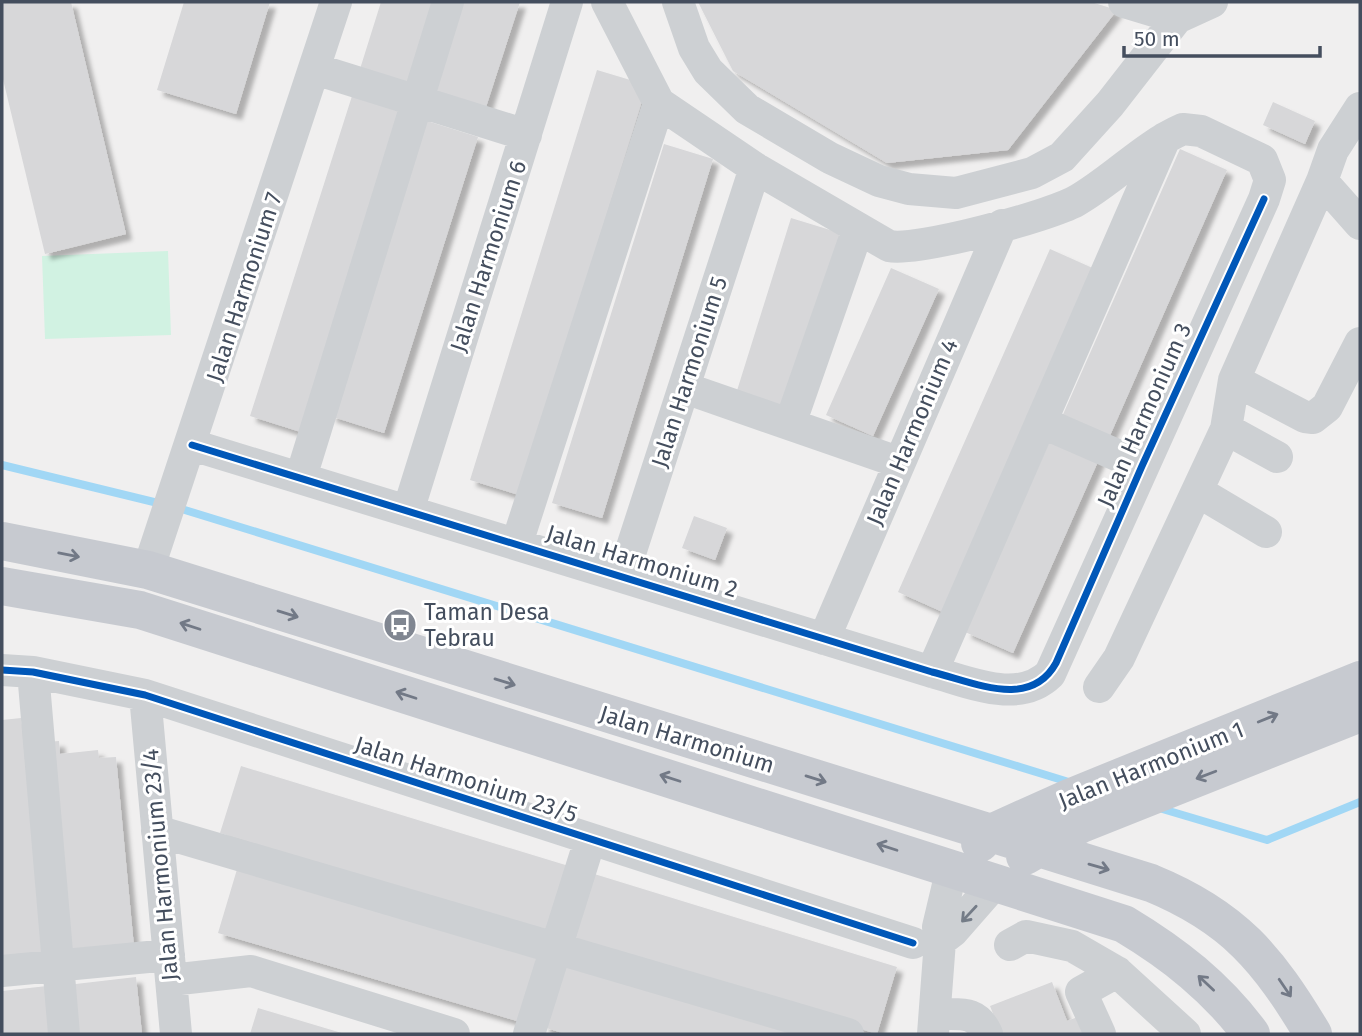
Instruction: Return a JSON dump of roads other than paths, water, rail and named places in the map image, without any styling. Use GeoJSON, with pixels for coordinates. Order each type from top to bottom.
{"type":"FeatureCollection","features":[{"type":"Feature","properties":{"kind":"main road","name":"Jalan Harmonium"},"geometry":{"type":"LineString","coordinates":[[2,541],[148,570],[1132,877],[1192,900],[1250,946],[1284,985],[1312,1034]]}},
{"type":"Feature","properties":{"kind":"main road","name":"Jalan Harmonium"},"geometry":{"type":"LineString","coordinates":[[2,586],[140,610],[1124,924],[1185,964],[1210,985],[1251,1034]]}},
{"type":"Feature","properties":{"kind":"main road","name":"Jalan Harmonium 1"},"geometry":{"type":"LineString","coordinates":[[995,883],[1034,848],[1115,795],[1360,681]]}},
{"type":"Feature","properties":{"kind":"main road","name":"Jalan Harmonium 1"},"geometry":{"type":"LineString","coordinates":[[952,868],[989,834],[1071,797],[1159,793],[1360,713]]}},
{"type":"Feature","properties":{"kind":"street","name":"Jalan Harmonium 7"},"geometry":{"type":"LineString","coordinates":[[148,570],[192,445],[336,2]]}},
{"type":"Feature","properties":{"kind":"street"},"geometry":{"type":"LineString","coordinates":[[300,477],[448,2]]}},
{"type":"Feature","properties":{"kind":"street","name":"Jalan Harmonium 6"},"geometry":{"type":"LineString","coordinates":[[408,511],[567,2]]}},
{"type":"Feature","properties":{"kind":"street"},"geometry":{"type":"LineString","coordinates":[[607,2],[659,103],[755,168],[890,246],[905,248],[1002,225],[1079,200],[1165,138]]}},
{"type":"Feature","properties":{"kind":"street"},"geometry":{"type":"LineString","coordinates":[[678,2],[694,48],[708,71],[747,109],[867,175],[909,190],[937,192],[956,192],[1001,183],[1032,173],[1062,157],[1110,104],[1177,18],[1212,2]]}},
{"type":"Feature","properties":{"kind":"street"},"geometry":{"type":"LineString","coordinates":[[1124,2],[1177,18]]}},
{"type":"Feature","properties":{"kind":"street"},"geometry":{"type":"LineString","coordinates":[[315,69],[526,135]]}},
{"type":"Feature","properties":{"kind":"street"},"geometry":{"type":"LineString","coordinates":[[517,543],[659,103]]}},
{"type":"Feature","properties":{"kind":"street"},"geometry":{"type":"LineString","coordinates":[[1099,687],[1119,658],[1226,429],[1234,380],[1322,181],[1333,150],[1360,108]]}},
{"type":"Feature","properties":{"kind":"street","name":"Jalan Harmonium 3"},"geometry":{"type":"LineString","coordinates":[[1062,649],[1264,199],[1270,180],[1268,169],[1254,154],[1195,129],[1183,130],[1165,138]]}},
{"type":"Feature","properties":{"kind":"street"},"geometry":{"type":"LineString","coordinates":[[932,672],[1165,138]]}},
{"type":"Feature","properties":{"kind":"street","name":"Jalan Harmonium 5"},"geometry":{"type":"LineString","coordinates":[[623,575],[755,168]]}},
{"type":"Feature","properties":{"kind":"street"},"geometry":{"type":"LineString","coordinates":[[1322,181],[1360,224]]}},
{"type":"Feature","properties":{"kind":"street","name":"Jalan Harmonium 4"},"geometry":{"type":"LineString","coordinates":[[824,639],[1002,225]]}},
{"type":"Feature","properties":{"kind":"street"},"geometry":{"type":"LineString","coordinates":[[790,424],[858,229]]}},
{"type":"Feature","properties":{"kind":"street"},"geometry":{"type":"LineString","coordinates":[[1234,380],[1305,417],[1313,418],[1327,408],[1360,343]]}},
{"type":"Feature","properties":{"kind":"street"},"geometry":{"type":"LineString","coordinates":[[685,387],[898,462]]}},
{"type":"Feature","properties":{"kind":"street"},"geometry":{"type":"LineString","coordinates":[[1041,422],[1142,466]]}},
{"type":"Feature","properties":{"kind":"street"},"geometry":{"type":"LineString","coordinates":[[1226,429],[1277,457]]}},
{"type":"Feature","properties":{"kind":"street","name":"Jalan Harmonium 2"},"geometry":{"type":"LineString","coordinates":[[192,445],[623,575],[932,672],[1016,691],[1040,684],[1050,674],[1062,649]]}},
{"type":"Feature","properties":{"kind":"street"},"geometry":{"type":"LineString","coordinates":[[1197,491],[1266,532]]}},
{"type":"Feature","properties":{"kind":"street"},"geometry":{"type":"LineString","coordinates":[[17,671],[58,965],[64,1034]]}},
{"type":"Feature","properties":{"kind":"street","name":"Jalan Harmonium 23/5"},"geometry":{"type":"LineString","coordinates":[[17,671],[145,695],[590,840],[927,942]]}},
{"type":"Feature","properties":{"kind":"street","name":"Jalan Harmonium 23/4"},"geometry":{"type":"LineString","coordinates":[[145,695],[176,1034]]}},
{"type":"Feature","properties":{"kind":"street"},"geometry":{"type":"LineString","coordinates":[[157,831],[848,1034]]}},
{"type":"Feature","properties":{"kind":"street"},"geometry":{"type":"LineString","coordinates":[[529,1034],[590,840]]}},
{"type":"Feature","properties":{"kind":"street"},"geometry":{"type":"LineString","coordinates":[[952,868],[938,927],[927,942],[934,1024],[974,1016],[981,1020],[987,1034]]}},
{"type":"Feature","properties":{"kind":"street"},"geometry":{"type":"LineString","coordinates":[[927,942],[953,931],[995,883]]}},
{"type":"Feature","properties":{"kind":"street"},"geometry":{"type":"LineString","coordinates":[[1010,945],[1026,936],[1072,946],[1116,972],[1185,1034]]}},
{"type":"Feature","properties":{"kind":"street"},"geometry":{"type":"LineString","coordinates":[[2,971],[58,965],[251,971],[454,1034]]}},
{"type":"Feature","properties":{"kind":"street"},"geometry":{"type":"LineString","coordinates":[[1100,1034],[1081,992],[1116,972]]}},
{"type":"Feature","properties":{"kind":"waterway"},"geometry":{"type":"LineString","coordinates":[[2,465],[162,504]]}},
{"type":"Feature","properties":{"kind":"waterway"},"geometry":{"type":"LineString","coordinates":[[175,507],[1072,783]]}},
{"type":"Feature","properties":{"kind":"waterway"},"geometry":{"type":"LineString","coordinates":[[1159,808],[1267,840],[1360,802]]}},
{"type":"Feature","properties":{"kind":"place","name":"Taman Desa Tebrau"},"geometry":{"type":"Point","coordinates":[400,625]}}]}
